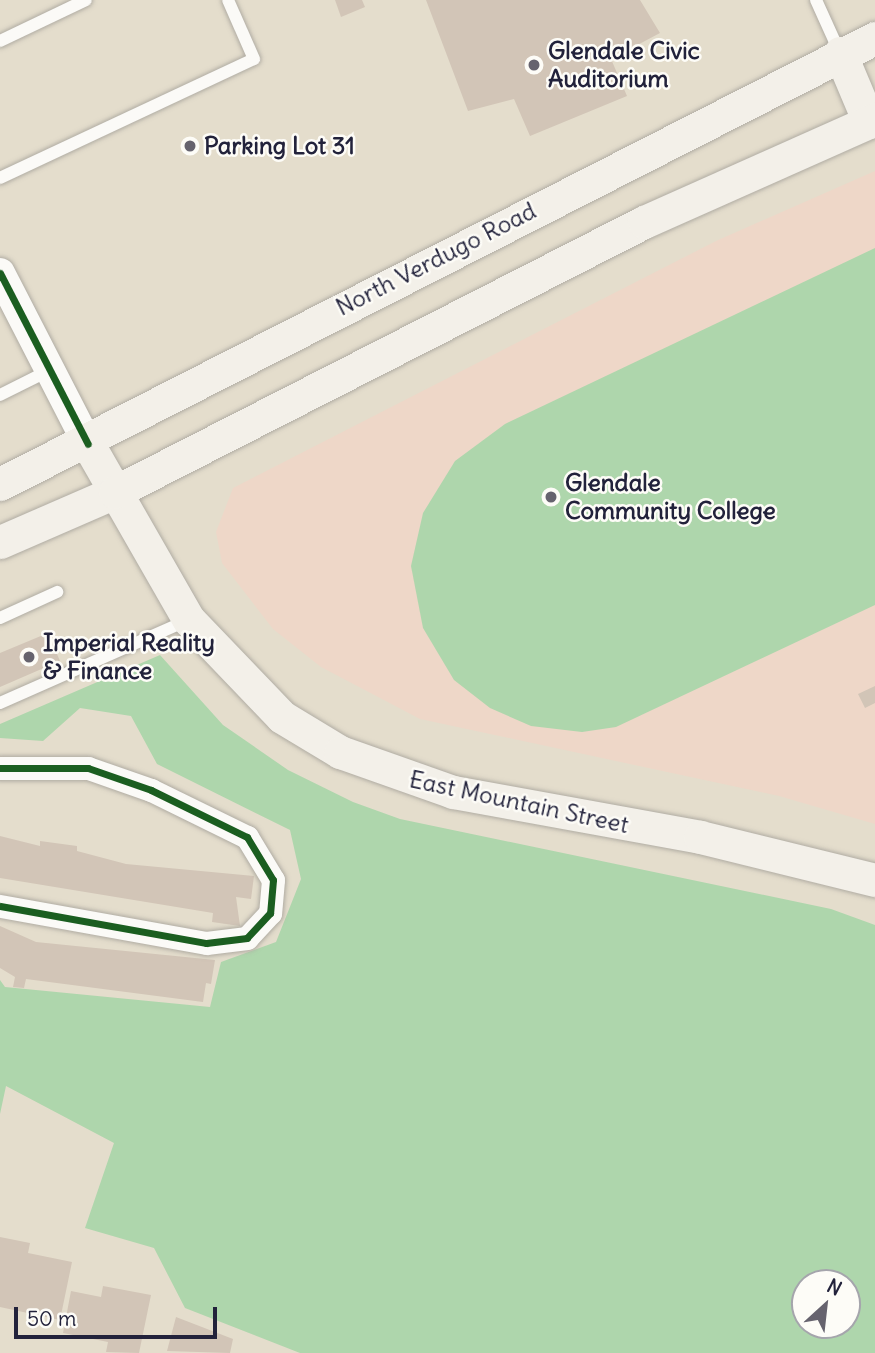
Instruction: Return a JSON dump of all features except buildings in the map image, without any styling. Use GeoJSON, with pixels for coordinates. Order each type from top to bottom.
{"type":"FeatureCollection","features":[{"type":"Feature","properties":{"kind":"main road","name":"North Verdugo Road"},"geometry":{"type":"LineString","coordinates":[[0,484],[88,444],[839,53],[875,38]]}},
{"type":"Feature","properties":{"kind":"main road"},"geometry":{"type":"LineString","coordinates":[[0,542],[115,492],[644,222],[872,120],[839,53]]}},
{"type":"Feature","properties":{"kind":"main road","name":"East Mountain Street"},"geometry":{"type":"LineString","coordinates":[[88,444],[189,620],[282,717],[396,777],[700,836],[875,880]]}},
{"type":"Feature","properties":{"kind":"street","name":"East Mountain Street"},"geometry":{"type":"LineString","coordinates":[[3,288],[88,444]]}},
{"type":"Feature","properties":{"kind":"street"},"geometry":{"type":"LineString","coordinates":[[0,768],[88,768],[151,790],[247,838],[273,880],[270,913],[247,938],[206,943],[0,906]]}},
{"type":"Feature","properties":{"kind":"lane"},"geometry":{"type":"LineString","coordinates":[[0,41],[86,0]]}},
{"type":"Feature","properties":{"kind":"lane"},"geometry":{"type":"LineString","coordinates":[[0,177],[254,59],[228,0]]}},
{"type":"Feature","properties":{"kind":"lane"},"geometry":{"type":"LineString","coordinates":[[816,0],[839,53]]}},
{"type":"Feature","properties":{"kind":"lane"},"geometry":{"type":"LineString","coordinates":[[0,395],[48,371]]}},
{"type":"Feature","properties":{"kind":"lane"},"geometry":{"type":"LineString","coordinates":[[0,618],[57,592]]}},
{"type":"Feature","properties":{"kind":"lane"},"geometry":{"type":"LineString","coordinates":[[0,703],[189,620]]}},
{"type":"Feature","properties":{"kind":"shaded area","name":"Glendale Community College"},"geometry":{"type":"Polygon","coordinates":[[[875,171],[875,824],[779,796],[420,719],[321,667],[273,629],[222,563],[216,532],[233,488],[716,241],[875,171]]]}},
{"type":"Feature","properties":{"kind":"green space"},"geometry":{"type":"Polygon","coordinates":[[[875,248],[875,605],[616,727],[582,732],[531,726],[490,708],[454,680],[423,628],[411,566],[423,513],[455,461],[505,424],[875,248]]]}},
{"type":"Feature","properties":{"kind":"green space"},"geometry":{"type":"Polygon","coordinates":[[[160,655],[223,725],[288,770],[353,802],[400,819],[831,909],[875,925],[875,1353],[300,1353],[185,1308],[154,1248],[85,1228],[114,1143],[6,1086],[0,1114],[0,980],[5,987],[210,1007],[221,962],[276,942],[301,879],[290,830],[157,764],[131,716],[80,708],[43,741],[0,738],[0,724],[160,655]]]}},
{"type":"Feature","properties":{"kind":"cycle path"},"geometry":{"type":"LineString","coordinates":[[0,273],[88,444]]}},
{"type":"Feature","properties":{"kind":"cycle path"},"geometry":{"type":"LineString","coordinates":[[0,768],[88,768],[151,790],[247,837],[273,880],[270,913],[247,938],[206,943],[0,906]]}},
{"type":"Feature","properties":{"kind":"place","name":"Glendale Civic Auditorium"},"geometry":{"type":"Point","coordinates":[534,65]}},
{"type":"Feature","properties":{"kind":"place","name":"Parking Lot 31"},"geometry":{"type":"Point","coordinates":[190,146]}},
{"type":"Feature","properties":{"kind":"place","name":"Glendale Community College"},"geometry":{"type":"Point","coordinates":[551,497]}},
{"type":"Feature","properties":{"kind":"place","name":"Imperial Reality & Finance"},"geometry":{"type":"Point","coordinates":[29,657]}}]}
